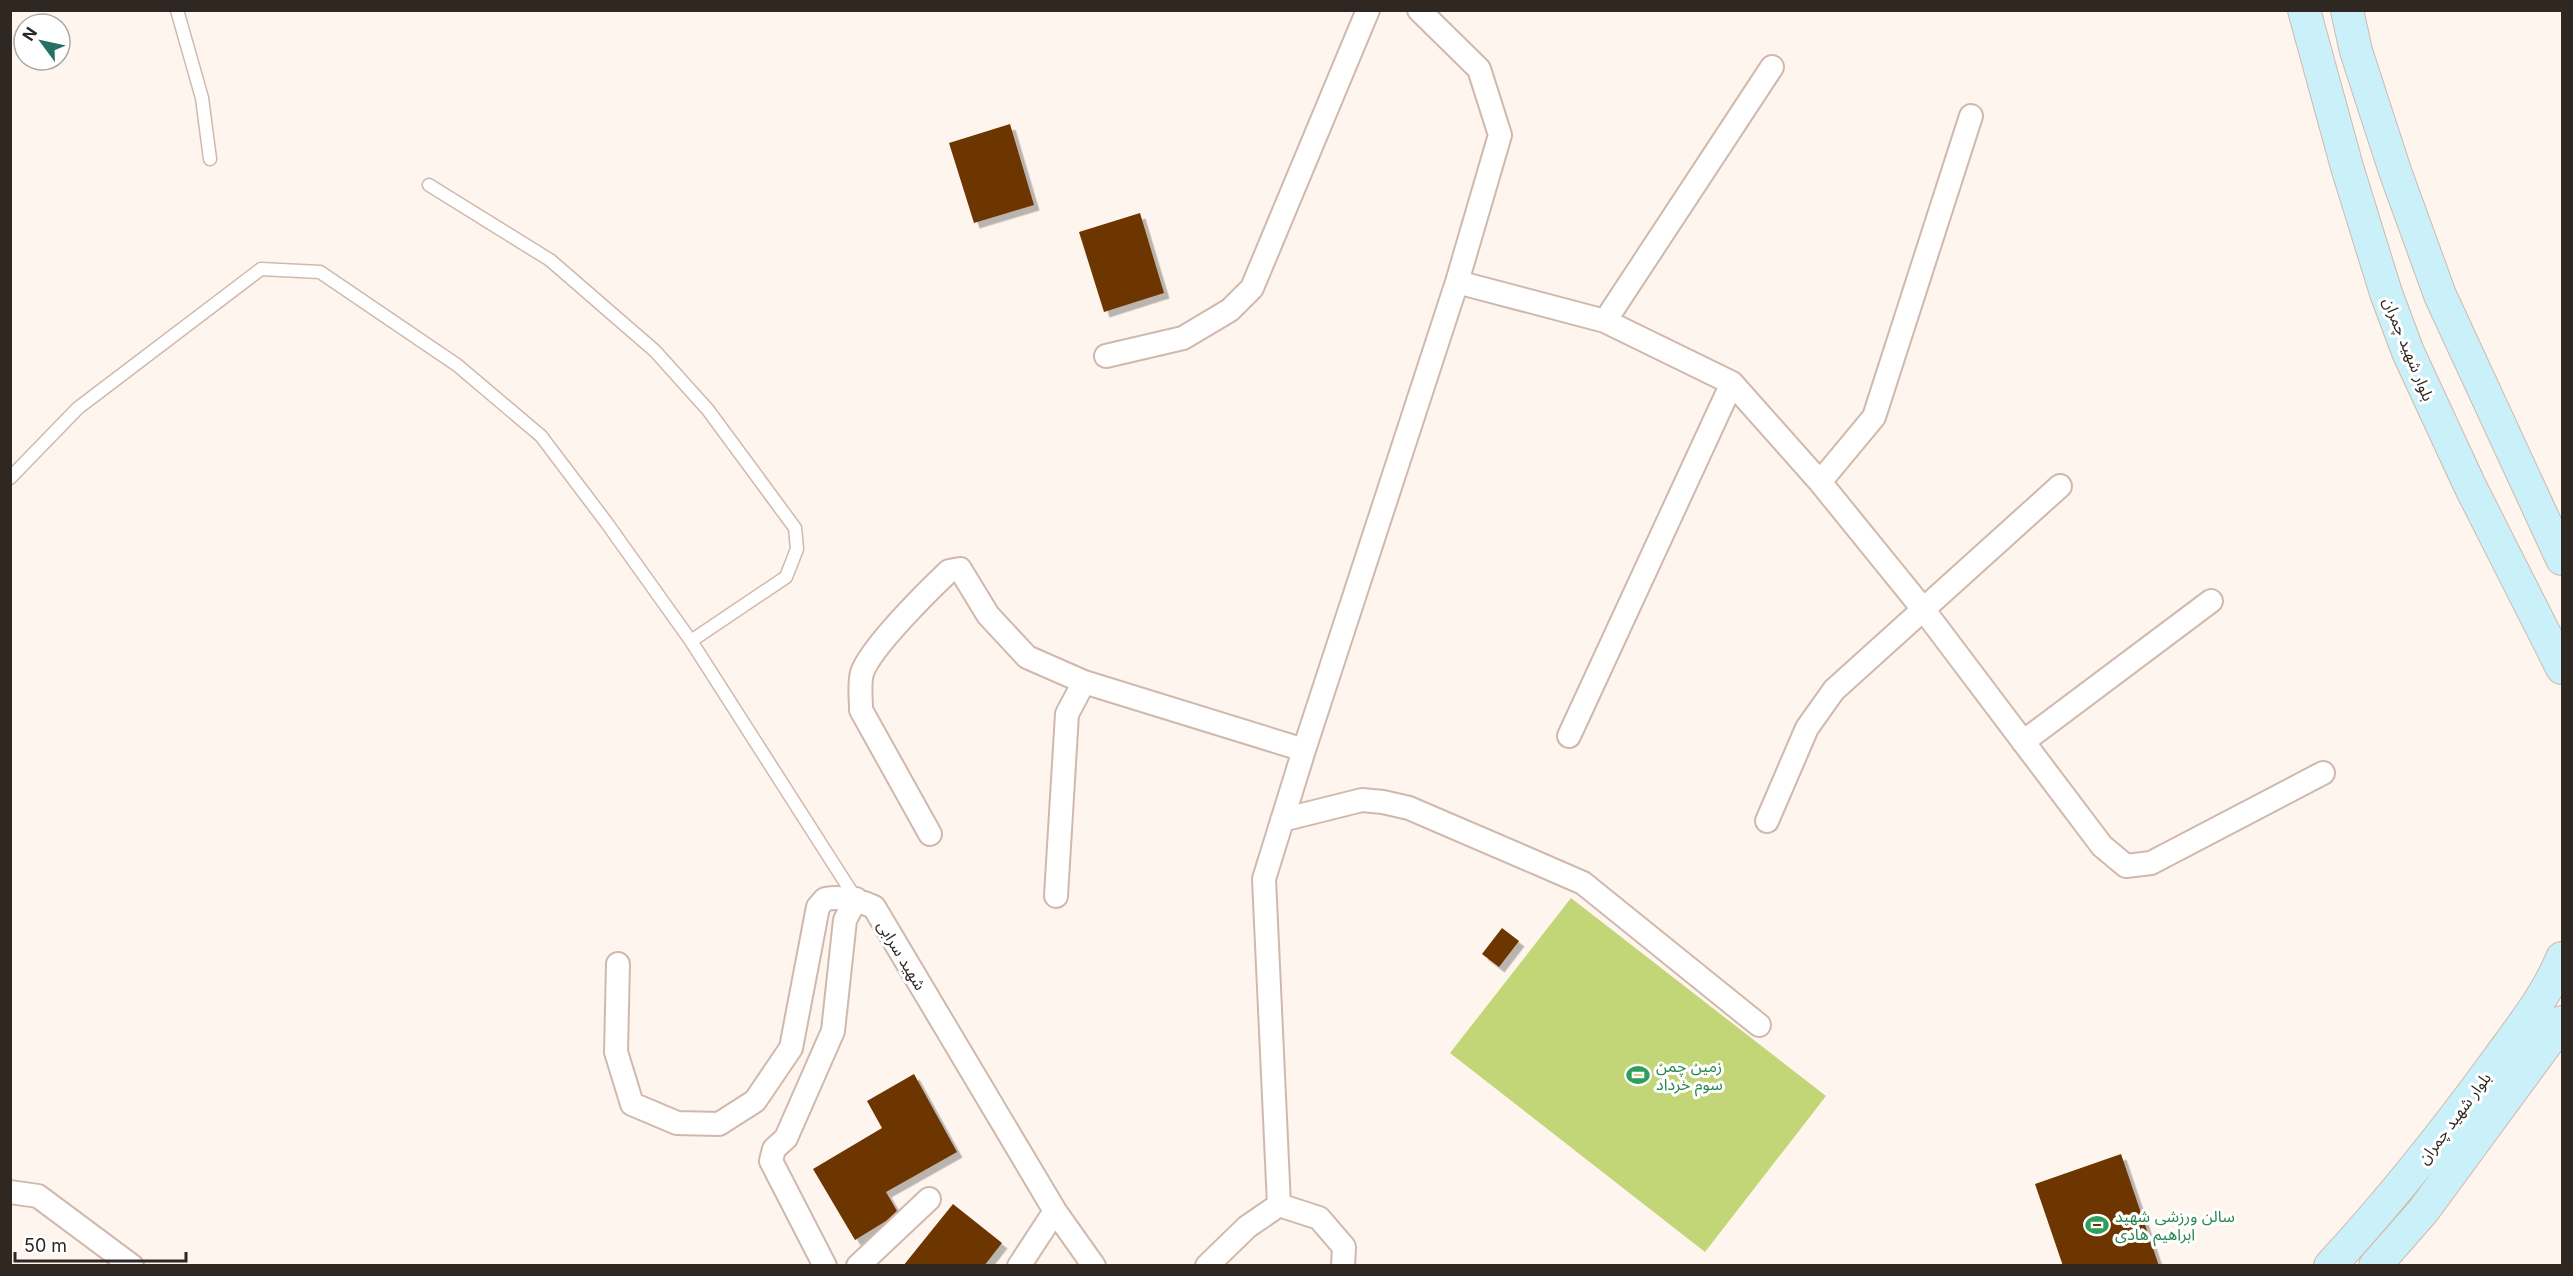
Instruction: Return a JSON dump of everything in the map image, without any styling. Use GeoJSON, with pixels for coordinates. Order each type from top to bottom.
{"type":"FeatureCollection","features":[{"type":"Feature","properties":{"kind":"main road","name":"بلوار شهید چمران"},"geometry":{"type":"LineString","coordinates":[[2304,10],[2359,205],[2386,293],[2408,352],[2465,475],[2562,668]]}},
{"type":"Feature","properties":{"kind":"main road"},"geometry":{"type":"LineString","coordinates":[[2347,10],[2356,51],[2391,160],[2440,295],[2562,559]]}},
{"type":"Feature","properties":{"kind":"main road","name":"بلوار شهید چمران"},"geometry":{"type":"LineString","coordinates":[[2330,1266],[2393,1197],[2452,1122],[2539,1003],[2562,958]]}},
{"type":"Feature","properties":{"kind":"main road","name":"بلوار شهید چمران"},"geometry":{"type":"LineString","coordinates":[[2375,1266],[2444,1184],[2562,1022]]}},
{"type":"Feature","properties":{"kind":"street"},"geometry":{"type":"LineString","coordinates":[[1106,356],[1183,338],[1230,310],[1252,288],[1368,10]]}},
{"type":"Feature","properties":{"kind":"street"},"geometry":{"type":"LineString","coordinates":[[1279,1205],[1264,879],[1457,282],[1500,135],[1479,69],[1419,10]]}},
{"type":"Feature","properties":{"kind":"street"},"geometry":{"type":"LineString","coordinates":[[1605,321],[1772,67]]}},
{"type":"Feature","properties":{"kind":"street"},"geometry":{"type":"LineString","coordinates":[[1820,482],[1874,417],[1971,116]]}},
{"type":"Feature","properties":{"kind":"street"},"geometry":{"type":"LineString","coordinates":[[1457,282],[1605,321],[1732,383],[1820,482],[1923,609],[2102,846],[2126,866],[2151,863],[2323,773]]}},
{"type":"Feature","properties":{"kind":"street"},"geometry":{"type":"LineString","coordinates":[[1569,736],[1732,383]]}},
{"type":"Feature","properties":{"kind":"street"},"geometry":{"type":"LineString","coordinates":[[1767,821],[1807,728],[1834,690],[2060,486]]}},
{"type":"Feature","properties":{"kind":"street"},"geometry":{"type":"LineString","coordinates":[[930,834],[861,710],[860,688],[863,672],[882,641],[950,571],[960,569],[988,615],[1027,657],[1084,682],[1304,750]]}},
{"type":"Feature","properties":{"kind":"street"},"geometry":{"type":"LineString","coordinates":[[2024,742],[2211,601]]}},
{"type":"Feature","properties":{"kind":"street"},"geometry":{"type":"LineString","coordinates":[[1056,896],[1067,714],[1084,682]]}},
{"type":"Feature","properties":{"kind":"street"},"geometry":{"type":"LineString","coordinates":[[1282,820],[1362,800],[1409,808],[1583,883],[1760,1025]]}},
{"type":"Feature","properties":{"kind":"street"},"geometry":{"type":"LineString","coordinates":[[618,964],[616,1052],[632,1104],[677,1124],[719,1124],[754,1101],[791,1048],[818,907],[825,898],[856,899],[845,920],[833,1031],[786,1138],[774,1149],[771,1161],[825,1266]]}},
{"type":"Feature","properties":{"kind":"street","name":"شهید سرابی"},"geometry":{"type":"LineString","coordinates":[[856,899],[874,907],[1055,1211],[1094,1266]]}},
{"type":"Feature","properties":{"kind":"street"},"geometry":{"type":"LineString","coordinates":[[10,1192],[38,1196],[132,1266]]}},
{"type":"Feature","properties":{"kind":"street"},"geometry":{"type":"LineString","coordinates":[[858,1266],[929,1199]]}},
{"type":"Feature","properties":{"kind":"street"},"geometry":{"type":"LineString","coordinates":[[1207,1266],[1247,1227],[1279,1205]]}},
{"type":"Feature","properties":{"kind":"street"},"geometry":{"type":"LineString","coordinates":[[1279,1205],[1319,1218],[1344,1247],[1343,1266]]}},
{"type":"Feature","properties":{"kind":"street"},"geometry":{"type":"LineString","coordinates":[[1019,1266],[1055,1211]]}},
{"type":"Feature","properties":{"kind":"lane"},"geometry":{"type":"LineString","coordinates":[[177,10],[202,98],[210,159]]}},
{"type":"Feature","properties":{"kind":"lane"},"geometry":{"type":"LineString","coordinates":[[429,185],[550,260],[655,351],[708,410],[795,528],[797,549],[786,577],[691,641]]}},
{"type":"Feature","properties":{"kind":"lane"},"geometry":{"type":"LineString","coordinates":[[10,478],[78,408],[261,269],[320,272],[456,365],[541,436],[691,641],[856,899]]}},
{"type":"Feature","properties":{"kind":"green space","name":"زمین چمن سوم خرداد"},"geometry":{"type":"Polygon","coordinates":[[[1571,898],[1826,1096],[1705,1252],[1450,1053],[1571,898]]]}},
{"type":"Feature","properties":{"kind":"building"},"geometry":{"type":"Polygon","coordinates":[[[1010,124],[1034,205],[974,223],[949,143],[1010,124]]]}},
{"type":"Feature","properties":{"kind":"building"},"geometry":{"type":"Polygon","coordinates":[[[1140,213],[1164,293],[1104,312],[1079,232],[1140,213]]]}},
{"type":"Feature","properties":{"kind":"building"},"geometry":{"type":"Polygon","coordinates":[[[1502,928],[1519,941],[1499,967],[1482,954],[1502,928]]]}},
{"type":"Feature","properties":{"kind":"building"},"geometry":{"type":"Polygon","coordinates":[[[914,1074],[957,1152],[886,1192],[897,1211],[886,1221],[855,1240],[813,1169],[882,1128],[867,1101],[914,1074]]]}},
{"type":"Feature","properties":{"kind":"building","name":"سالن ورزشی شهید ابراهیم هادی"},"geometry":{"type":"Polygon","coordinates":[[[2121,1154],[2159,1266],[2063,1266],[2035,1184],[2121,1154]]]}},
{"type":"Feature","properties":{"kind":"building"},"geometry":{"type":"Polygon","coordinates":[[[953,1204],[1002,1243],[984,1266],[903,1266],[953,1204]]]}},
{"type":"Feature","properties":{"kind":"place","name":"زمین چمن سوم خرداد"},"geometry":{"type":"Point","coordinates":[1638,1075]}},
{"type":"Feature","properties":{"kind":"place","name":"سالن ورزشی شهید ابراهیم هادی"},"geometry":{"type":"Point","coordinates":[2097,1225]}}]}
